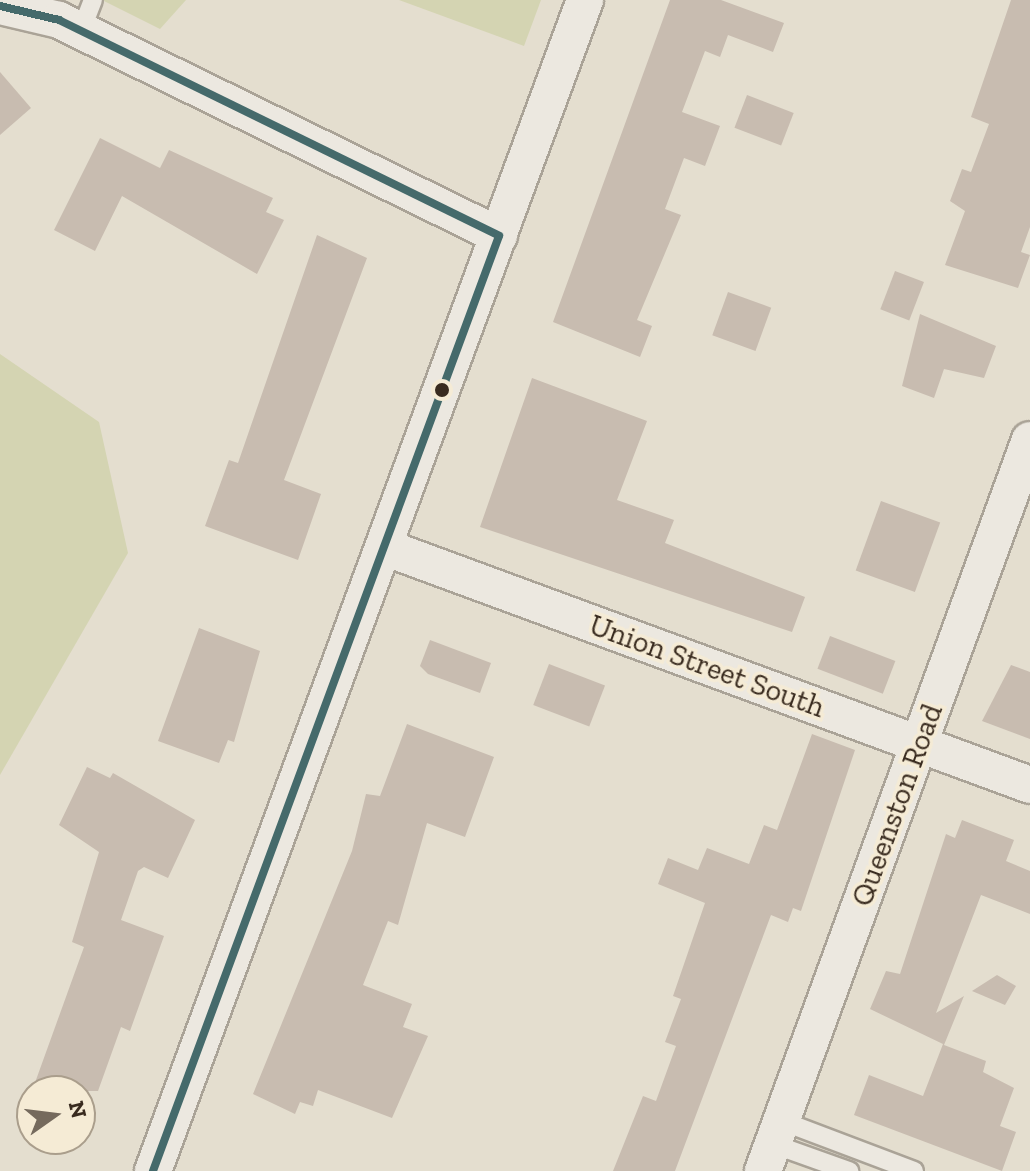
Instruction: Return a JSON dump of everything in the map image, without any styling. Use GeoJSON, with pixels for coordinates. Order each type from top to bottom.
{"type":"FeatureCollection","features":[{"type":"Feature","properties":{"kind":"street"},"geometry":{"type":"LineString","coordinates":[[153,1171],[585,0]]}},
{"type":"Feature","properties":{"kind":"street"},"geometry":{"type":"LineString","coordinates":[[0,6],[87,15],[499,236]]}},
{"type":"Feature","properties":{"kind":"street","name":"Queenston Road"},"geometry":{"type":"LineString","coordinates":[[773,1145],[1030,440]]}},
{"type":"Feature","properties":{"kind":"street","name":"Union Street South"},"geometry":{"type":"LineString","coordinates":[[384,547],[1030,785]]}},
{"type":"Feature","properties":{"kind":"lane"},"geometry":{"type":"LineString","coordinates":[[773,1145],[849,1171]]}},
{"type":"Feature","properties":{"kind":"lane"},"geometry":{"type":"LineString","coordinates":[[773,1145],[914,1171]]}},
{"type":"Feature","properties":{"kind":"green space"},"geometry":{"type":"Polygon","coordinates":[[[102,0],[186,0],[160,29],[102,0]]]}},
{"type":"Feature","properties":{"kind":"green space"},"geometry":{"type":"Polygon","coordinates":[[[399,0],[541,0],[524,46],[399,0]]]}},
{"type":"Feature","properties":{"kind":"green space"},"geometry":{"type":"Polygon","coordinates":[[[0,354],[99,422],[128,553],[0,775],[0,354]]]}},
{"type":"Feature","properties":{"kind":"building"},"geometry":{"type":"Polygon","coordinates":[[[670,0],[721,0],[784,23],[773,52],[728,35],[720,57],[705,51],[682,112],[720,126],[705,166],[684,158],[665,209],[681,215],[637,320],[652,326],[640,357],[553,322],[670,0]]]}},
{"type":"Feature","properties":{"kind":"building"},"geometry":{"type":"Polygon","coordinates":[[[1011,0],[1030,0],[1030,227],[1021,252],[1030,255],[1018,288],[945,265],[965,211],[950,201],[962,169],[971,172],[989,124],[971,117],[1011,0]]]}},
{"type":"Feature","properties":{"kind":"building"},"geometry":{"type":"Polygon","coordinates":[[[0,72],[31,108],[0,135],[0,72]]]}},
{"type":"Feature","properties":{"kind":"building"},"geometry":{"type":"Polygon","coordinates":[[[747,95],[794,113],[781,146],[734,128],[747,95]]]}},
{"type":"Feature","properties":{"kind":"building"},"geometry":{"type":"Polygon","coordinates":[[[100,138],[160,168],[169,150],[273,198],[266,212],[284,220],[257,274],[122,196],[95,251],[54,230],[100,138]]]}},
{"type":"Feature","properties":{"kind":"building"},"geometry":{"type":"Polygon","coordinates":[[[317,235],[367,258],[284,480],[321,494],[298,560],[205,526],[229,460],[238,463],[317,235]]]}},
{"type":"Feature","properties":{"kind":"building"},"geometry":{"type":"Polygon","coordinates":[[[895,271],[924,282],[909,320],[880,309],[895,271]]]}},
{"type":"Feature","properties":{"kind":"building"},"geometry":{"type":"Polygon","coordinates":[[[728,292],[771,308],[755,351],[712,335],[728,292]]]}},
{"type":"Feature","properties":{"kind":"building"},"geometry":{"type":"Polygon","coordinates":[[[920,314],[996,346],[984,378],[944,369],[934,398],[902,386],[920,314]]]}},
{"type":"Feature","properties":{"kind":"building"},"geometry":{"type":"Polygon","coordinates":[[[532,378],[647,421],[617,500],[674,520],[665,543],[805,597],[792,632],[480,527],[532,378]]]}},
{"type":"Feature","properties":{"kind":"building"},"geometry":{"type":"Polygon","coordinates":[[[881,501],[940,523],[915,592],[856,571],[881,501]]]}},
{"type":"Feature","properties":{"kind":"building"},"geometry":{"type":"Polygon","coordinates":[[[199,628],[260,651],[234,742],[228,740],[219,763],[158,741],[199,628]]]}},
{"type":"Feature","properties":{"kind":"building"},"geometry":{"type":"Polygon","coordinates":[[[830,636],[895,661],[883,694],[817,669],[830,636]]]}},
{"type":"Feature","properties":{"kind":"building"},"geometry":{"type":"Polygon","coordinates":[[[430,640],[491,663],[480,693],[428,674],[420,666],[430,640]]]}},
{"type":"Feature","properties":{"kind":"building"},"geometry":{"type":"Polygon","coordinates":[[[549,664],[605,686],[589,727],[533,705],[549,664]]]}},
{"type":"Feature","properties":{"kind":"building"},"geometry":{"type":"Polygon","coordinates":[[[1011,665],[1030,672],[1030,739],[982,721],[1011,665]]]}},
{"type":"Feature","properties":{"kind":"building"},"geometry":{"type":"Polygon","coordinates":[[[407,724],[494,757],[465,837],[427,823],[398,925],[388,921],[363,985],[412,1004],[403,1027],[428,1036],[392,1118],[318,1090],[313,1106],[300,1102],[295,1114],[253,1094],[352,851],[366,794],[380,796],[407,724]]]}},
{"type":"Feature","properties":{"kind":"building"},"geometry":{"type":"Polygon","coordinates":[[[812,734],[855,750],[801,911],[793,908],[788,922],[771,915],[675,1171],[613,1171],[643,1096],[656,1101],[676,1046],[665,1042],[681,999],[673,996],[705,903],[658,884],[668,858],[698,870],[707,848],[749,864],[764,825],[777,830],[812,734]]]}},
{"type":"Feature","properties":{"kind":"building"},"geometry":{"type":"Polygon","coordinates":[[[87,767],[110,778],[113,773],[195,820],[168,878],[144,867],[138,871],[121,920],[164,936],[130,1031],[121,1027],[98,1091],[96,1075],[38,1075],[84,947],[72,942],[99,852],[59,825],[87,767]]]}},
{"type":"Feature","properties":{"kind":"building"},"geometry":{"type":"Polygon","coordinates":[[[962,820],[1014,840],[1006,861],[1030,871],[1030,914],[981,895],[936,1013],[964,996],[944,1045],[986,1061],[983,1072],[1014,1088],[1000,1126],[1016,1132],[1002,1171],[854,1115],[869,1075],[923,1096],[943,1044],[870,1009],[886,971],[900,974],[946,834],[955,838],[962,820]]]}},
{"type":"Feature","properties":{"kind":"building"},"geometry":{"type":"Polygon","coordinates":[[[997,975],[1016,986],[1005,1005],[972,991],[997,975]]]}},
{"type":"Feature","properties":{"kind":"transit line"},"geometry":{"type":"LineString","coordinates":[[0,6],[59,20],[499,236],[153,1171]]}}]}
